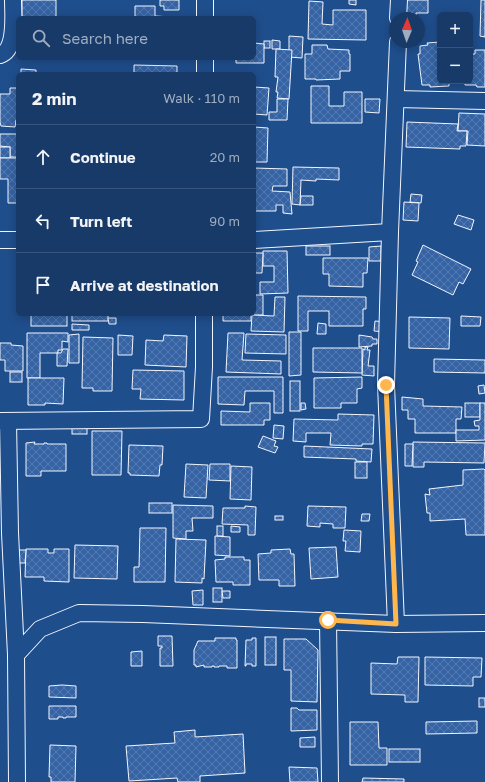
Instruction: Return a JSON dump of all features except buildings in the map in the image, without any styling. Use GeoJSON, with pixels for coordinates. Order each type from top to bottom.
{"type":"FeatureCollection","features":[{"type":"Feature","properties":{"kind":"street"},"geometry":{"type":"LineString","coordinates":[[0,55],[5,54],[11,46],[13,28],[13,0]]}},
{"type":"Feature","properties":{"kind":"street"},"geometry":{"type":"LineString","coordinates":[[205,0],[205,16]]}},
{"type":"Feature","properties":{"kind":"street"},"geometry":{"type":"LineString","coordinates":[[398,12],[399,0]]}},
{"type":"Feature","properties":{"kind":"street"},"geometry":{"type":"LineString","coordinates":[[396,624],[386,385],[390,232],[398,48]]}},
{"type":"Feature","properties":{"kind":"street"},"geometry":{"type":"LineString","coordinates":[[205,60],[206,72]]}},
{"type":"Feature","properties":{"kind":"street"},"geometry":{"type":"LineString","coordinates":[[396,99],[485,101]]}},
{"type":"Feature","properties":{"kind":"street"},"geometry":{"type":"LineString","coordinates":[[256,240],[390,232]]}},
{"type":"Feature","properties":{"kind":"street"},"geometry":{"type":"LineString","coordinates":[[0,240],[16,240]]}},
{"type":"Feature","properties":{"kind":"street"},"geometry":{"type":"LineString","coordinates":[[17,782],[16,655],[4,421],[201,419],[204,367],[204,316]]}},
{"type":"Feature","properties":{"kind":"street"},"geometry":{"type":"LineString","coordinates":[[16,655],[40,629],[79,613],[328,620],[396,624],[485,623]]}},
{"type":"Feature","properties":{"kind":"street"},"geometry":{"type":"LineString","coordinates":[[328,620],[330,782]]}},
{"type":"Feature","properties":{"kind":"route"},"geometry":{"type":"LineString","coordinates":[[328,620],[396,624],[386,385]]}}]}
